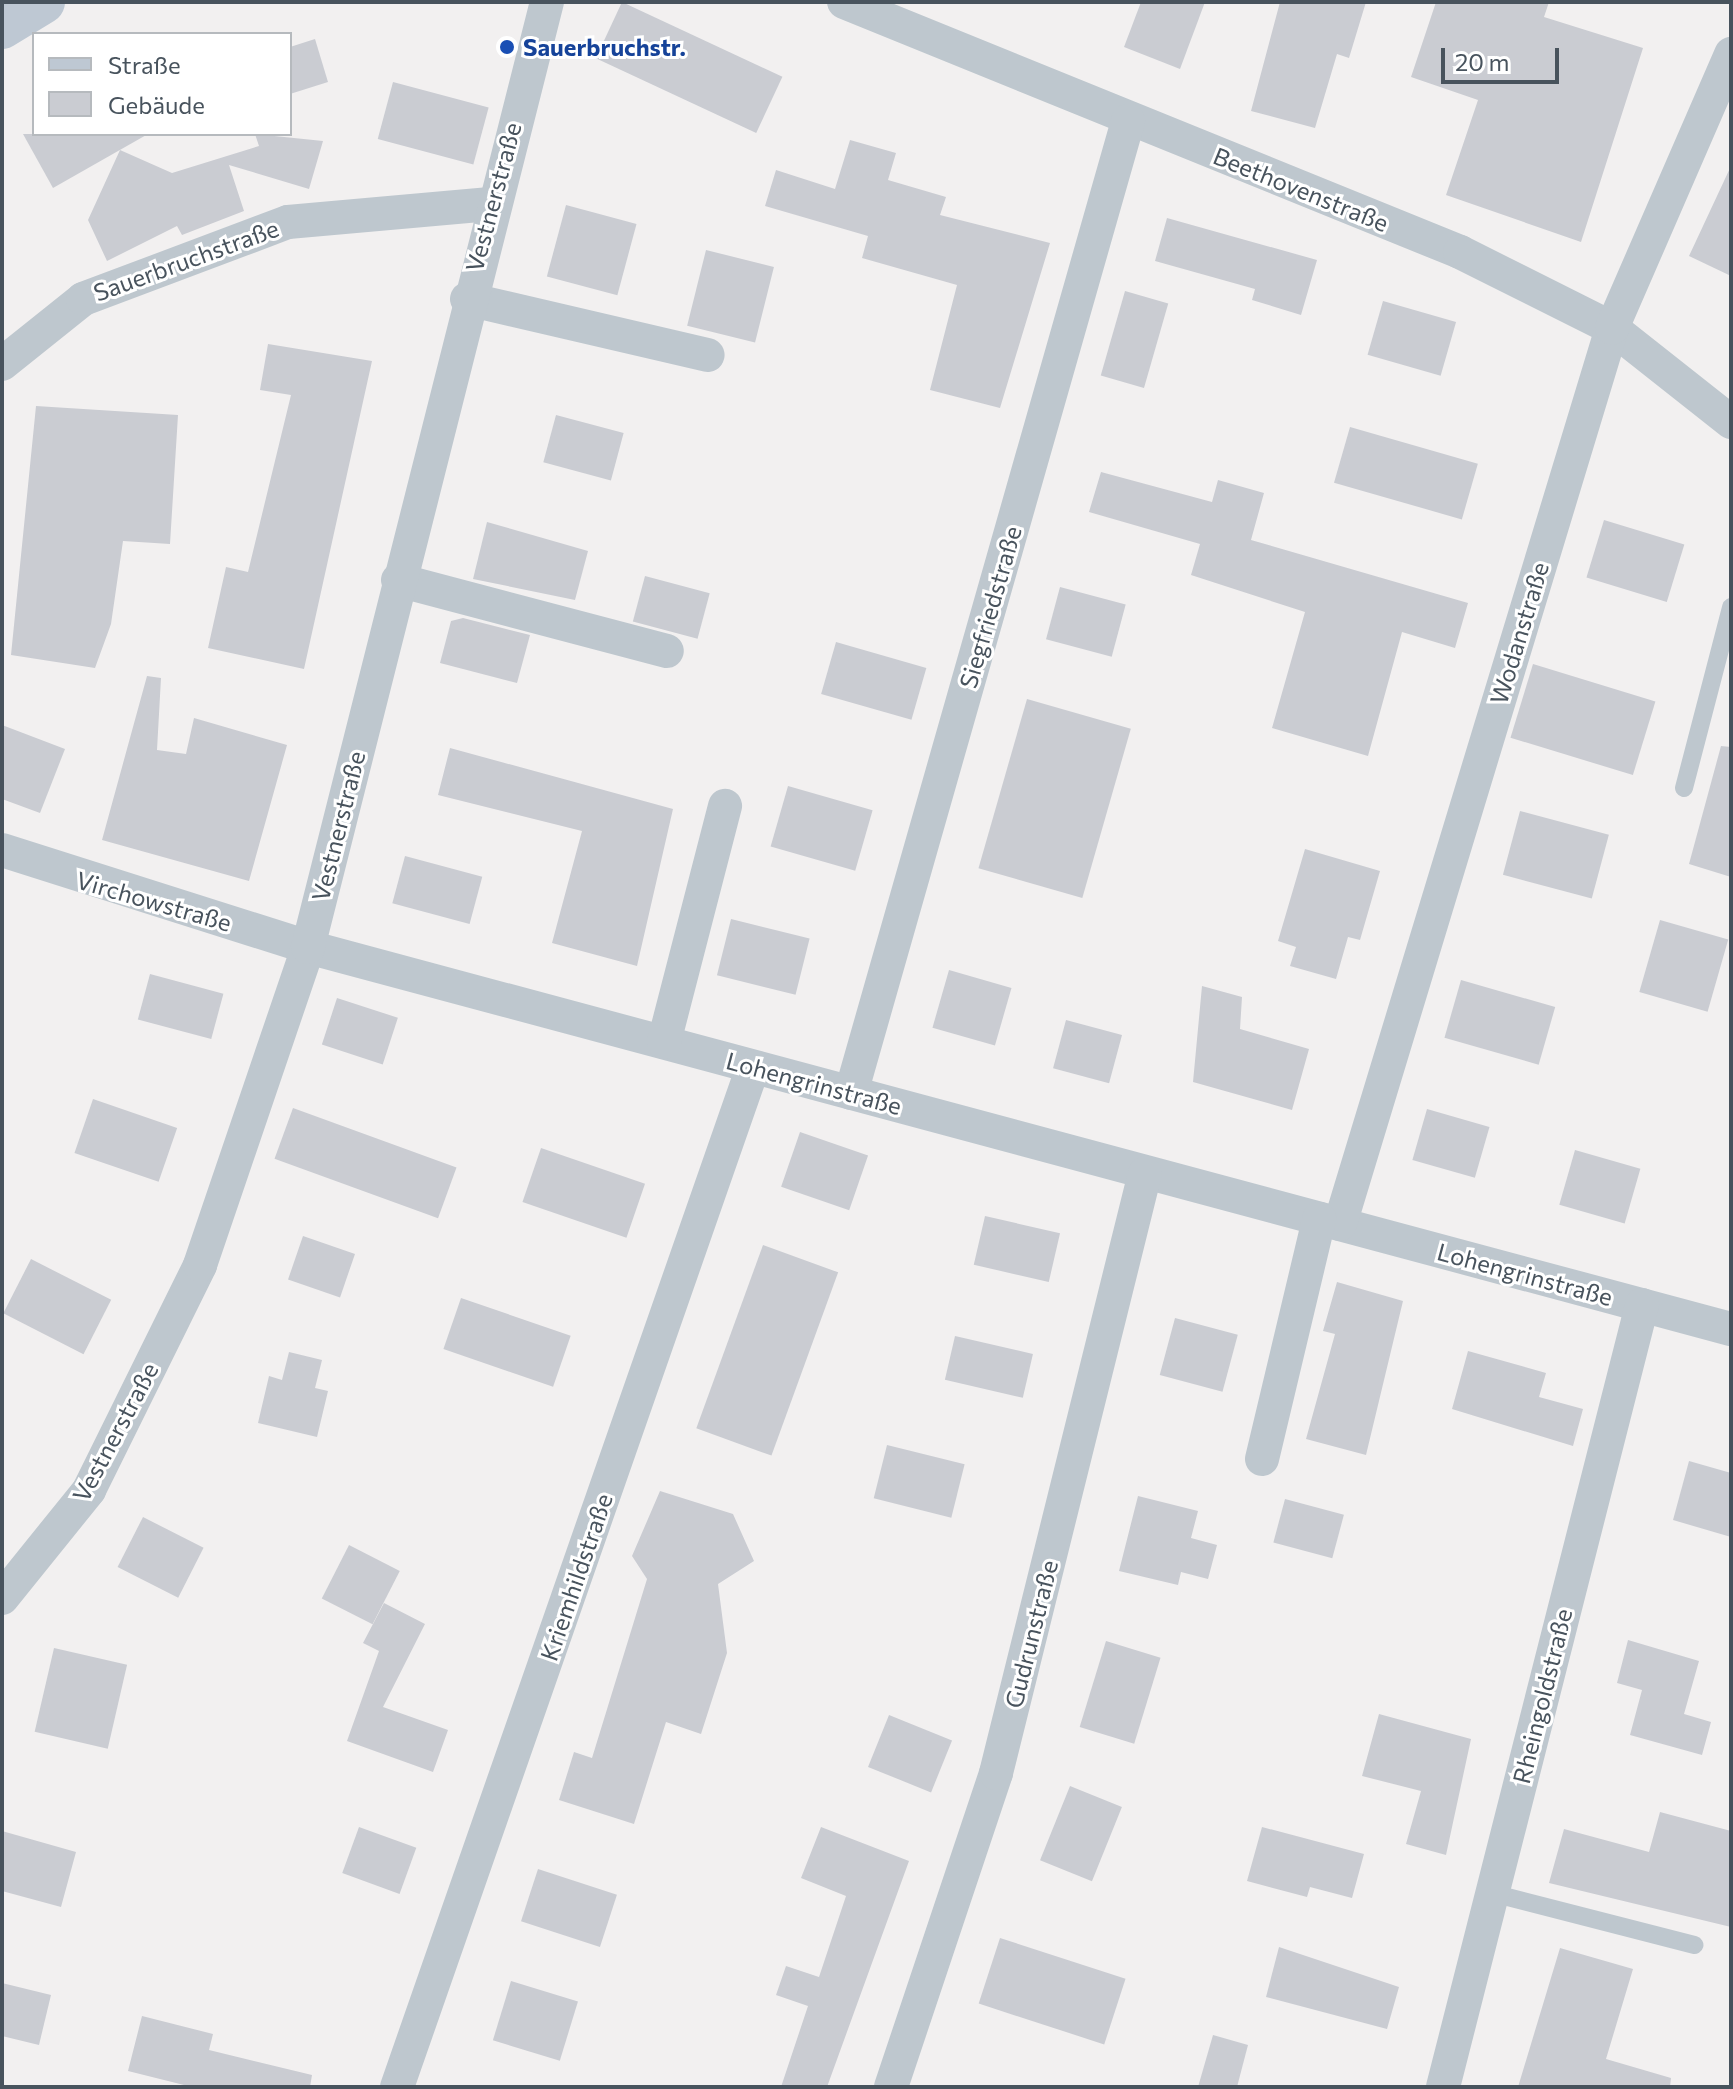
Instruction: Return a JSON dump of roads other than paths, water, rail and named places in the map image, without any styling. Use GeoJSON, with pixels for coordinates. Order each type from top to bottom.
{"type":"FeatureCollection","features":[{"type":"Feature","properties":{"kind":"main road"},"geometry":{"type":"LineString","coordinates":[[2,27],[43,2]]}},
{"type":"Feature","properties":{"kind":"street","name":"Vestnerstraße"},"geometry":{"type":"LineString","coordinates":[[2,1598],[89,1490],[200,1265],[308,947],[490,204],[547,2]]}},
{"type":"Feature","properties":{"kind":"street","name":"Beethovenstraße"},"geometry":{"type":"LineString","coordinates":[[844,2],[1128,121],[1460,252],[1612,328],[1731,422]]}},
{"type":"Feature","properties":{"kind":"street","name":"Wodanstraße"},"geometry":{"type":"LineString","coordinates":[[1330,1221],[1612,328],[1731,54]]}},
{"type":"Feature","properties":{"kind":"street","name":"Siegfriedstraße"},"geometry":{"type":"LineString","coordinates":[[851,1093],[1128,121]]}},
{"type":"Feature","properties":{"kind":"street","name":"Sauerbruchstraße"},"geometry":{"type":"LineString","coordinates":[[2,364],[83,299],[288,222],[490,204]]}},
{"type":"Feature","properties":{"kind":"street"},"geometry":{"type":"LineString","coordinates":[[467,299],[708,355]]}},
{"type":"Feature","properties":{"kind":"street"},"geometry":{"type":"LineString","coordinates":[[398,580],[667,651]]}},
{"type":"Feature","properties":{"kind":"street"},"geometry":{"type":"LineString","coordinates":[[664,1042],[725,806]]}},
{"type":"Feature","properties":{"kind":"street","name":"Virchowstraße"},"geometry":{"type":"LineString","coordinates":[[2,850],[308,947]]}},
{"type":"Feature","properties":{"kind":"street","name":"Lohengrinstraße"},"geometry":{"type":"LineString","coordinates":[[308,947],[1731,1329]]}},
{"type":"Feature","properties":{"kind":"street","name":"Kriemhildstraße"},"geometry":{"type":"LineString","coordinates":[[397,2087],[753,1067]]}},
{"type":"Feature","properties":{"kind":"street","name":"Gudrunstraße"},"geometry":{"type":"LineString","coordinates":[[891,2087],[996,1773],[1145,1173]]}},
{"type":"Feature","properties":{"kind":"street"},"geometry":{"type":"LineString","coordinates":[[1262,1459],[1330,1221]]}},
{"type":"Feature","properties":{"kind":"street","name":"Rheingoldstraße"},"geometry":{"type":"LineString","coordinates":[[1443,2087],[1642,1305]]}},
{"type":"Feature","properties":{"kind":"lane"},"geometry":{"type":"LineString","coordinates":[[1684,788],[1731,607]]}},
{"type":"Feature","properties":{"kind":"lane"},"geometry":{"type":"LineString","coordinates":[[1492,1893],[1694,1945]]}},
{"type":"Feature","properties":{"kind":"place","name":"Sauerbruchstr."},"geometry":{"type":"Point","coordinates":[507,47]}}]}
